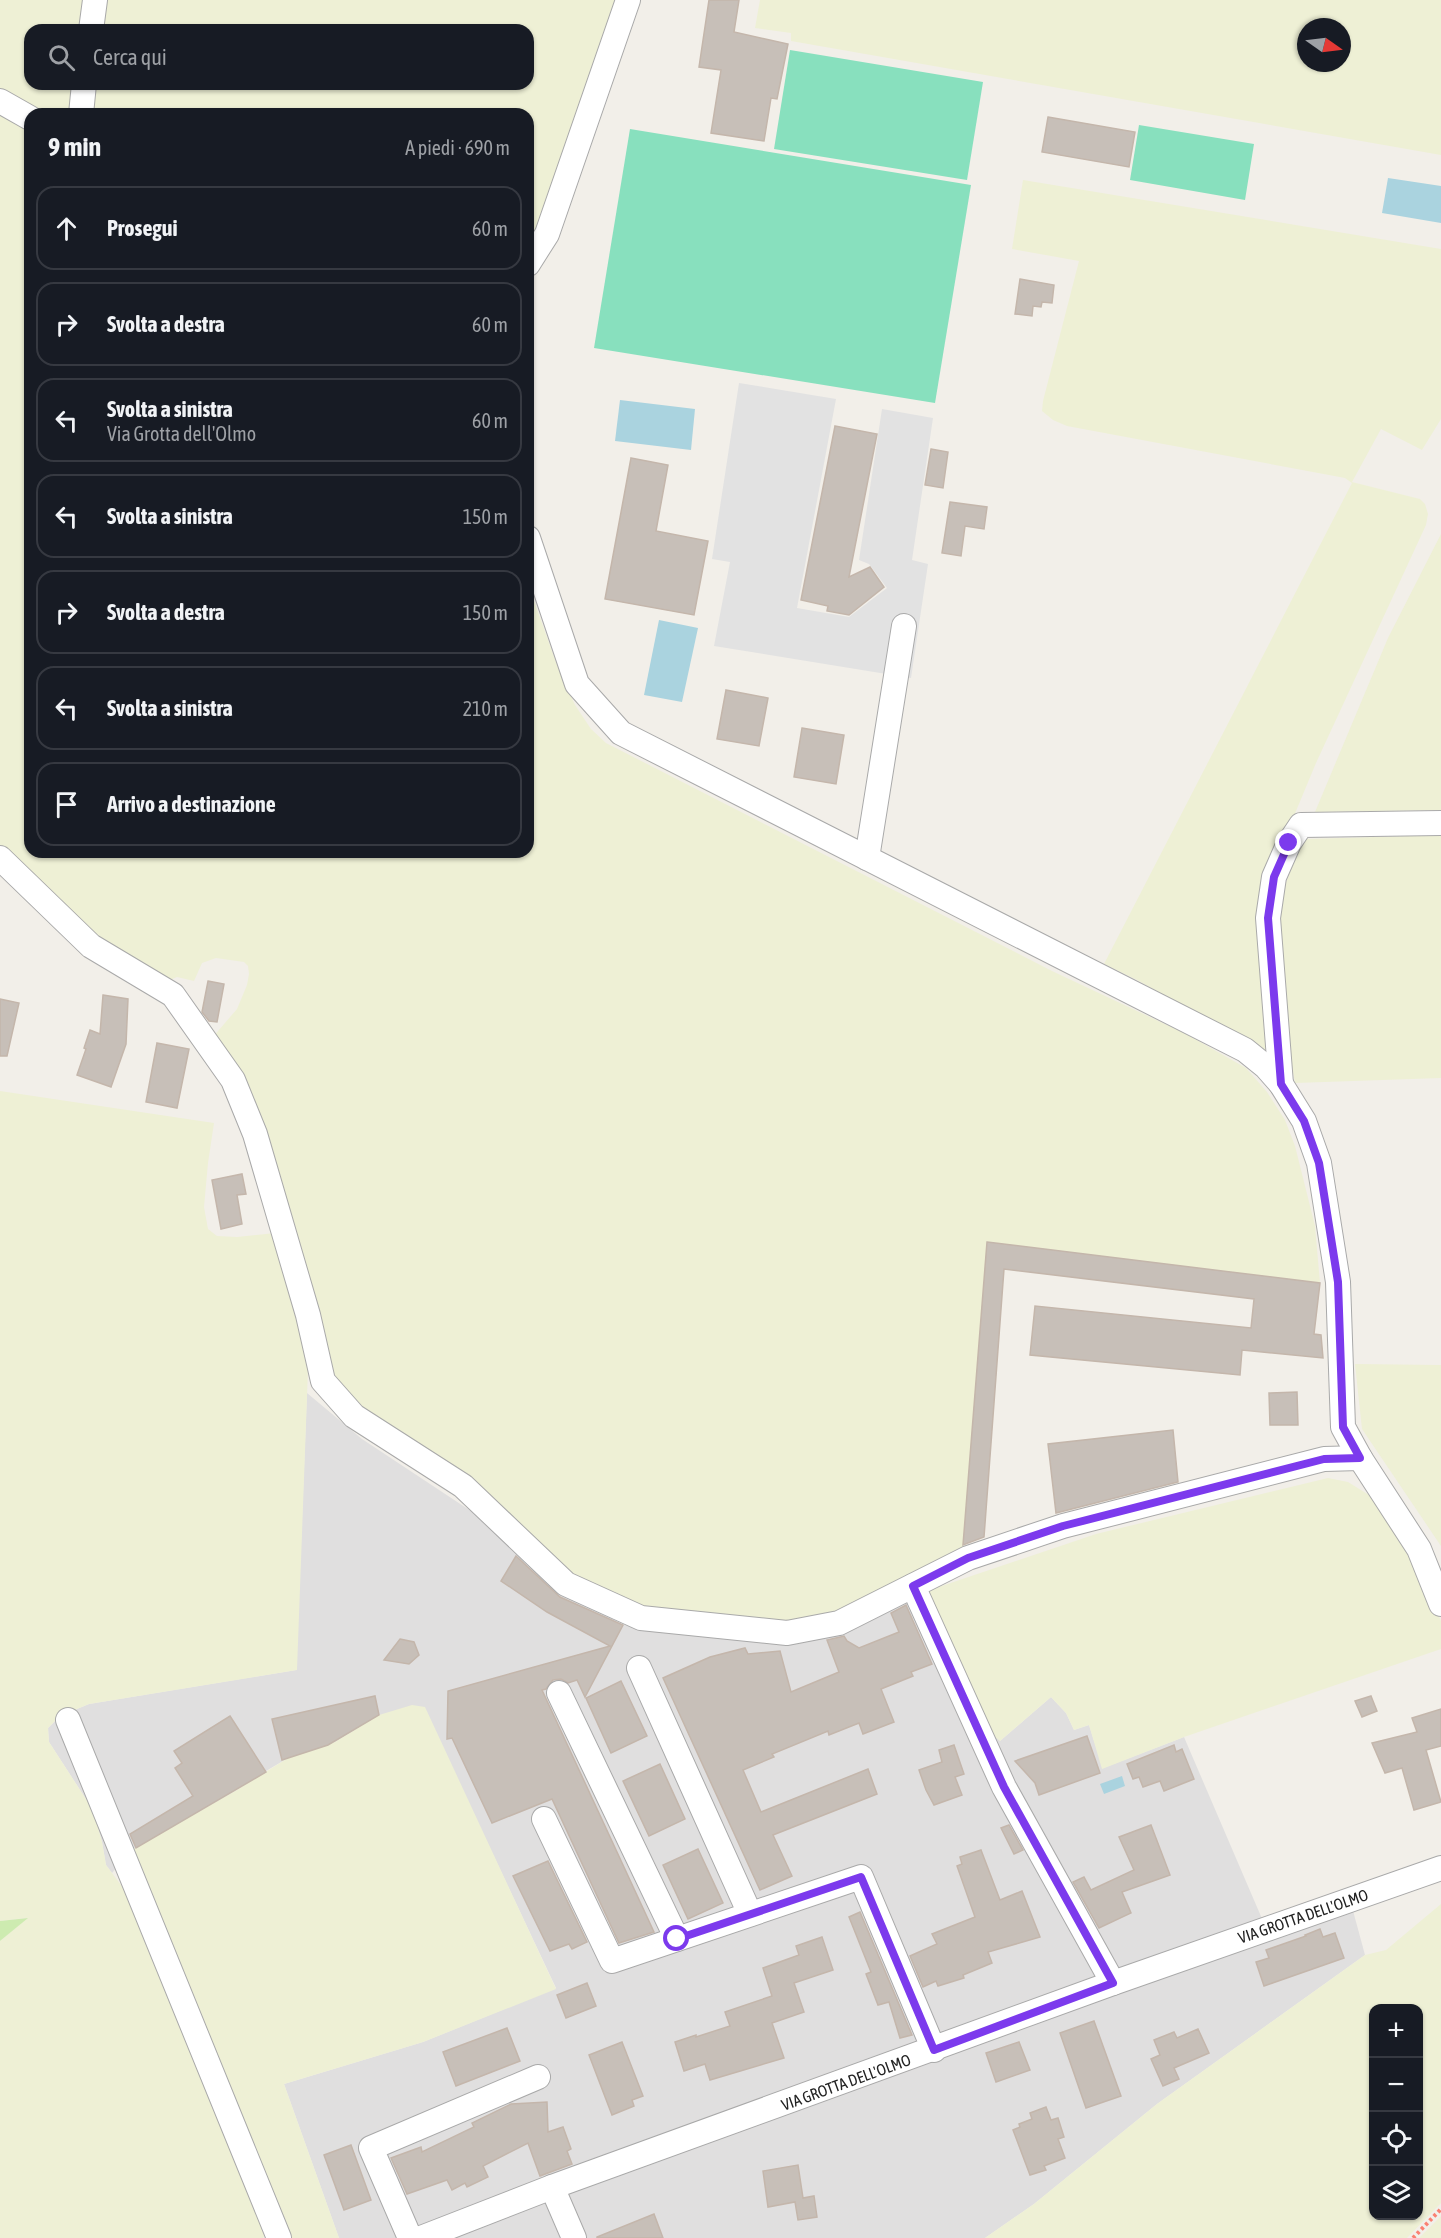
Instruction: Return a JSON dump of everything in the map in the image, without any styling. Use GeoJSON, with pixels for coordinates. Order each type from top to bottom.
{"type":"FeatureCollection","features":[{"type":"Feature","properties":{"kind":"street"},"geometry":{"type":"LineString","coordinates":[[92,24],[95,0]]}},
{"type":"Feature","properties":{"kind":"street"},"geometry":{"type":"LineString","coordinates":[[534,255],[547,234],[628,0]]}},
{"type":"Feature","properties":{"kind":"street"},"geometry":{"type":"LineString","coordinates":[[82,108],[83,90]]}},
{"type":"Feature","properties":{"kind":"street"},"geometry":{"type":"LineString","coordinates":[[0,101],[24,115]]}},
{"type":"Feature","properties":{"kind":"street"},"geometry":{"type":"LineString","coordinates":[[534,556],[577,684],[621,733],[1245,1050],[1266,1067],[1281,1084],[1304,1121],[1319,1163],[1338,1282],[1343,1427],[1360,1458],[1419,1549],[1441,1604]]}},
{"type":"Feature","properties":{"kind":"street"},"geometry":{"type":"LineString","coordinates":[[867,858],[904,626]]}},
{"type":"Feature","properties":{"kind":"street"},"geometry":{"type":"LineString","coordinates":[[1281,1084],[1268,918],[1274,877],[1289,843],[1301,825],[1441,823]]}},
{"type":"Feature","properties":{"kind":"street"},"geometry":{"type":"LineString","coordinates":[[0,858],[92,946],[173,995],[233,1080],[255,1134],[308,1316],[323,1381],[354,1416],[463,1486],[566,1584],[641,1618],[787,1633],[839,1623],[968,1558],[1063,1526],[1324,1459],[1360,1458]]}},
{"type":"Feature","properties":{"kind":"street"},"geometry":{"type":"LineString","coordinates":[[913,1586],[1004,1787],[1113,1983]]}},
{"type":"Feature","properties":{"kind":"street"},"geometry":{"type":"LineString","coordinates":[[639,1668],[750,1914]]}},
{"type":"Feature","properties":{"kind":"street"},"geometry":{"type":"LineString","coordinates":[[559,1693],[677,1939]]}},
{"type":"Feature","properties":{"kind":"street"},"geometry":{"type":"LineString","coordinates":[[68,1720],[279,2238]]}},
{"type":"Feature","properties":{"kind":"street"},"geometry":{"type":"LineString","coordinates":[[544,1819],[612,1961],[861,1877],[934,2050]]}},
{"type":"Feature","properties":{"kind":"street","name":"VIA GROTTA DELL'OLMO"},"geometry":{"type":"LineString","coordinates":[[421,2238],[552,2187],[1113,1983],[1441,1868]]}},
{"type":"Feature","properties":{"kind":"street"},"geometry":{"type":"LineString","coordinates":[[410,2238],[371,2148],[538,2077]]}},
{"type":"Feature","properties":{"kind":"street"},"geometry":{"type":"LineString","coordinates":[[552,2187],[574,2238]]}},
{"type":"Feature","properties":{"kind":"path"},"geometry":{"type":"LineString","coordinates":[[1413,2238],[1441,2210]]}},
{"type":"Feature","properties":{"kind":"shaded area"},"geometry":{"type":"Polygon","coordinates":[[[739,383],[836,399],[797,608],[849,617],[887,588],[869,564],[859,560],[882,409],[933,418],[912,560],[928,564],[911,678],[714,646],[730,562],[712,559],[739,383]]]}},
{"type":"Feature","properties":{"kind":"shaded area"},"geometry":{"type":"Polygon","coordinates":[[[307,1393],[362,1439],[486,1521],[562,1590],[623,1625],[654,1627],[924,1592],[1000,1741],[1051,1697],[1066,1713],[1074,1730],[1089,1725],[1103,1768],[1184,1737],[1269,1935],[1352,1907],[1365,1955],[1157,2104],[1034,2204],[985,2238],[339,2238],[284,2084],[423,2042],[556,1988],[489,1846],[379,1715],[335,1742],[288,1758],[133,1849],[112,1873],[106,1865],[93,1810],[49,1742],[48,1728],[60,1716],[89,1704],[296,1670],[307,1393]]]}},
{"type":"Feature","properties":{"kind":"green space"},"geometry":{"type":"Polygon","coordinates":[[[0,0],[88,0],[85,24],[24,24],[24,90],[76,90],[73,108],[24,109],[0,94],[0,0]]]}},
{"type":"Feature","properties":{"kind":"green space"},"geometry":{"type":"Polygon","coordinates":[[[104,0],[620,0],[545,213],[534,231],[534,108],[92,108],[93,90],[534,90],[534,24],[102,24],[104,0]]]}},
{"type":"Feature","properties":{"kind":"green space"},"geometry":{"type":"Polygon","coordinates":[[[760,0],[1441,0],[1441,155],[791,41],[791,33],[755,28],[760,0]]]}},
{"type":"Feature","properties":{"kind":"green space"},"geometry":{"type":"Polygon","coordinates":[[[790,50],[983,82],[967,180],[774,149],[790,50]]]}},
{"type":"Feature","properties":{"kind":"green space"},"geometry":{"type":"Polygon","coordinates":[[[0,111],[24,126],[24,858],[534,858],[534,601],[558,668],[575,705],[591,729],[606,743],[1052,971],[1186,1034],[1246,1068],[1267,1092],[1285,1120],[1295,1146],[1315,1226],[1320,1283],[987,1242],[963,1551],[832,1614],[782,1623],[619,1603],[580,1583],[340,1393],[212,1038],[237,1009],[247,985],[248,966],[244,962],[216,958],[202,963],[194,981],[177,977],[163,983],[104,945],[0,854],[0,111]]]}},
{"type":"Feature","properties":{"kind":"green space"},"geometry":{"type":"Polygon","coordinates":[[[1139,125],[1254,144],[1245,200],[1130,180],[1139,125]]]}},
{"type":"Feature","properties":{"kind":"green space"},"geometry":{"type":"Polygon","coordinates":[[[630,129],[971,185],[935,403],[594,348],[630,129]]]}},
{"type":"Feature","properties":{"kind":"green space"},"geometry":{"type":"Polygon","coordinates":[[[1023,180],[1441,249],[1441,419],[1422,450],[1381,429],[1352,482],[1420,499],[1425,504],[1428,514],[1426,525],[1316,763],[1259,900],[1268,1053],[1104,964],[1352,483],[1345,478],[1067,426],[1053,420],[1042,411],[1079,261],[1012,249],[1023,180]]]}},
{"type":"Feature","properties":{"kind":"green space"},"geometry":{"type":"Polygon","coordinates":[[[1441,534],[1441,810],[1315,812],[1388,638],[1441,534]]]}},
{"type":"Feature","properties":{"kind":"green space"},"geometry":{"type":"Polygon","coordinates":[[[1441,835],[1441,1078],[1295,1083],[1290,1055],[1277,905],[1301,845],[1307,839],[1441,835]]]}},
{"type":"Feature","properties":{"kind":"green space"},"geometry":{"type":"Polygon","coordinates":[[[0,1091],[214,1123],[204,1207],[208,1229],[217,1236],[237,1237],[275,1233],[303,1330],[308,1369],[297,1670],[89,1704],[60,1716],[48,1728],[49,1742],[93,1810],[106,1865],[130,1897],[266,2232],[263,2238],[0,2238],[0,1941],[27,1918],[0,1921],[0,1091]]]}},
{"type":"Feature","properties":{"kind":"green space"},"geometry":{"type":"Polygon","coordinates":[[[1355,1364],[1441,1365],[1441,1546],[1362,1429],[1355,1364]]]}},
{"type":"Feature","properties":{"kind":"green space"},"geometry":{"type":"Polygon","coordinates":[[[1328,1478],[1348,1482],[1369,1495],[1402,1540],[1421,1575],[1441,1621],[1441,1649],[1184,1737],[1102,1769],[1089,1725],[1074,1730],[1066,1713],[1051,1697],[1000,1741],[981,1726],[924,1592],[1096,1534],[1328,1478]]]}},
{"type":"Feature","properties":{"kind":"green space"},"geometry":{"type":"Polygon","coordinates":[[[412,1705],[425,1707],[556,1989],[423,2042],[284,2084],[339,2238],[291,2238],[281,2222],[133,1849],[288,1758],[335,1742],[379,1715],[412,1705]]]}},
{"type":"Feature","properties":{"kind":"green space"},"geometry":{"type":"Polygon","coordinates":[[[1441,1904],[1441,2203],[1407,2238],[985,2238],[1034,2204],[1157,2104],[1365,1955],[1386,1950],[1441,1904]]]}},
{"type":"Feature","properties":{"kind":"green space"},"geometry":{"type":"Polygon","coordinates":[[[28,1918],[0,1941],[0,1921],[28,1918]]]}},
{"type":"Feature","properties":{"kind":"green space"},"geometry":{"type":"Polygon","coordinates":[[[1441,2216],[1441,2238],[1419,2238],[1441,2216]]]}},
{"type":"Feature","properties":{"kind":"water"},"geometry":{"type":"Polygon","coordinates":[[[1388,178],[1441,186],[1441,223],[1382,213],[1388,178]]]}},
{"type":"Feature","properties":{"kind":"water"},"geometry":{"type":"Polygon","coordinates":[[[620,400],[695,409],[691,450],[615,441],[620,400]]]}},
{"type":"Feature","properties":{"kind":"water"},"geometry":{"type":"Polygon","coordinates":[[[659,620],[698,628],[682,702],[644,695],[659,620]]]}},
{"type":"Feature","properties":{"kind":"water"},"geometry":{"type":"Polygon","coordinates":[[[1122,1776],[1125,1786],[1104,1794],[1100,1784],[1122,1776]]]}},
{"type":"Feature","properties":{"kind":"building"},"geometry":{"type":"Polygon","coordinates":[[[709,0],[739,0],[734,32],[788,44],[777,99],[771,98],[764,141],[711,133],[721,70],[699,67],[709,0]]]}},
{"type":"Feature","properties":{"kind":"building"},"geometry":{"type":"Polygon","coordinates":[[[1048,117],[1135,132],[1129,167],[1042,152],[1048,117]]]}},
{"type":"Feature","properties":{"kind":"building"},"geometry":{"type":"Polygon","coordinates":[[[1020,279],[1054,285],[1052,303],[1042,302],[1041,307],[1033,306],[1032,316],[1015,314],[1020,279]]]}},
{"type":"Feature","properties":{"kind":"building"},"geometry":{"type":"Polygon","coordinates":[[[835,426],[877,434],[849,577],[870,567],[884,587],[849,615],[827,611],[828,606],[801,600],[835,426]]]}},
{"type":"Feature","properties":{"kind":"building"},"geometry":{"type":"Polygon","coordinates":[[[931,449],[948,452],[943,488],[925,485],[931,449]]]}},
{"type":"Feature","properties":{"kind":"building"},"geometry":{"type":"Polygon","coordinates":[[[631,458],[668,465],[656,531],[708,541],[694,615],[605,599],[631,458]]]}},
{"type":"Feature","properties":{"kind":"building"},"geometry":{"type":"Polygon","coordinates":[[[950,502],[987,507],[984,529],[965,526],[961,556],[942,553],[950,502]]]}},
{"type":"Feature","properties":{"kind":"building"},"geometry":{"type":"Polygon","coordinates":[[[726,690],[768,698],[759,746],[717,739],[726,690]]]}},
{"type":"Feature","properties":{"kind":"building"},"geometry":{"type":"Polygon","coordinates":[[[802,728],[844,735],[836,784],[794,777],[802,728]]]}},
{"type":"Feature","properties":{"kind":"building"},"geometry":{"type":"Polygon","coordinates":[[[208,981],[224,984],[217,1022],[209,1021],[202,1012],[208,981]]]}},
{"type":"Feature","properties":{"kind":"building"},"geometry":{"type":"Polygon","coordinates":[[[103,995],[128,999],[126,1044],[111,1087],[77,1075],[90,1030],[100,1034],[103,995]]]}},
{"type":"Feature","properties":{"kind":"building"},"geometry":{"type":"Polygon","coordinates":[[[0,999],[19,1003],[7,1056],[0,1056],[0,999]]]}},
{"type":"Feature","properties":{"kind":"building"},"geometry":{"type":"Polygon","coordinates":[[[157,1043],[189,1049],[177,1108],[146,1102],[157,1043]]]}},
{"type":"Feature","properties":{"kind":"building"},"geometry":{"type":"Polygon","coordinates":[[[242,1174],[246,1194],[237,1195],[242,1224],[221,1229],[212,1180],[242,1174]]]}},
{"type":"Feature","properties":{"kind":"building"},"geometry":{"type":"Polygon","coordinates":[[[987,1242],[1320,1283],[1314,1334],[1321,1335],[1323,1358],[1242,1350],[1240,1375],[1030,1355],[1035,1306],[1251,1328],[1254,1299],[1004,1269],[984,1537],[963,1545],[987,1242]]]}},
{"type":"Feature","properties":{"kind":"building"},"geometry":{"type":"Polygon","coordinates":[[[1297,1392],[1298,1425],[1270,1425],[1269,1393],[1297,1392]]]}},
{"type":"Feature","properties":{"kind":"building"},"geometry":{"type":"Polygon","coordinates":[[[1173,1430],[1178,1482],[1056,1513],[1048,1444],[1173,1430]]]}},
{"type":"Feature","properties":{"kind":"building"},"geometry":{"type":"Polygon","coordinates":[[[516,1556],[560,1597],[623,1625],[585,1697],[577,1680],[568,1683],[561,1679],[553,1680],[546,1689],[542,1690],[654,1932],[619,1943],[552,1799],[492,1823],[452,1738],[447,1739],[448,1691],[610,1646],[547,1612],[501,1581],[516,1556]]]}},
{"type":"Feature","properties":{"kind":"building"},"geometry":{"type":"Polygon","coordinates":[[[906,1605],[932,1664],[911,1672],[913,1676],[881,1689],[894,1722],[863,1734],[859,1723],[829,1735],[828,1731],[772,1754],[774,1757],[743,1770],[761,1812],[868,1769],[877,1794],[773,1835],[792,1876],[760,1890],[663,1678],[710,1657],[745,1648],[748,1654],[780,1651],[791,1692],[839,1672],[827,1640],[844,1636],[847,1641],[859,1648],[899,1632],[891,1613],[906,1605]]]}},
{"type":"Feature","properties":{"kind":"building"},"geometry":{"type":"Polygon","coordinates":[[[400,1639],[414,1642],[419,1655],[409,1664],[384,1660],[400,1639]]]}},
{"type":"Feature","properties":{"kind":"building"},"geometry":{"type":"Polygon","coordinates":[[[621,1681],[647,1736],[611,1753],[586,1698],[621,1681]]]}},
{"type":"Feature","properties":{"kind":"building"},"geometry":{"type":"Polygon","coordinates":[[[375,1696],[379,1715],[328,1745],[282,1760],[272,1719],[375,1696]]]}},
{"type":"Feature","properties":{"kind":"building"},"geometry":{"type":"Polygon","coordinates":[[[1371,1696],[1377,1711],[1362,1717],[1355,1701],[1371,1696]]]}},
{"type":"Feature","properties":{"kind":"building"},"geometry":{"type":"Polygon","coordinates":[[[1441,1709],[1441,1746],[1426,1750],[1441,1802],[1414,1810],[1402,1768],[1385,1773],[1372,1743],[1417,1732],[1412,1718],[1441,1709]]]}},
{"type":"Feature","properties":{"kind":"building"},"geometry":{"type":"Polygon","coordinates":[[[230,1716],[266,1772],[136,1848],[130,1834],[193,1796],[175,1768],[182,1763],[174,1751],[230,1716]]]}},
{"type":"Feature","properties":{"kind":"building"},"geometry":{"type":"Polygon","coordinates":[[[1087,1736],[1100,1773],[1039,1795],[1035,1783],[1015,1761],[1087,1736]]]}},
{"type":"Feature","properties":{"kind":"building"},"geometry":{"type":"Polygon","coordinates":[[[954,1745],[964,1774],[955,1777],[962,1795],[934,1805],[919,1770],[942,1762],[939,1750],[954,1745]]]}},
{"type":"Feature","properties":{"kind":"building"},"geometry":{"type":"Polygon","coordinates":[[[1174,1745],[1176,1752],[1182,1749],[1194,1779],[1164,1791],[1160,1781],[1143,1787],[1139,1777],[1133,1779],[1127,1764],[1174,1745]]]}},
{"type":"Feature","properties":{"kind":"building"},"geometry":{"type":"Polygon","coordinates":[[[660,1764],[685,1819],[649,1836],[623,1781],[660,1764]]]}},
{"type":"Feature","properties":{"kind":"building"},"geometry":{"type":"Polygon","coordinates":[[[1009,1825],[1023,1850],[1014,1854],[1001,1828],[1009,1825]]]}},
{"type":"Feature","properties":{"kind":"building"},"geometry":{"type":"Polygon","coordinates":[[[1151,1825],[1170,1875],[1122,1892],[1131,1913],[1099,1928],[1073,1882],[1084,1877],[1091,1890],[1134,1870],[1119,1837],[1151,1825]]]}},
{"type":"Feature","properties":{"kind":"building"},"geometry":{"type":"Polygon","coordinates":[[[698,1849],[723,1903],[688,1919],[663,1865],[698,1849]]]}},
{"type":"Feature","properties":{"kind":"building"},"geometry":{"type":"Polygon","coordinates":[[[981,1850],[1000,1900],[1022,1891],[1040,1937],[988,1952],[992,1963],[963,1975],[964,1978],[938,1986],[936,1981],[923,1987],[910,1956],[937,1944],[932,1934],[975,1917],[957,1866],[962,1864],[960,1857],[981,1850]]]}},
{"type":"Feature","properties":{"kind":"building"},"geometry":{"type":"Polygon","coordinates":[[[548,1861],[587,1942],[572,1949],[569,1944],[550,1951],[513,1876],[548,1861]]]}},
{"type":"Feature","properties":{"kind":"building"},"geometry":{"type":"Polygon","coordinates":[[[860,1912],[912,2035],[900,2038],[889,2002],[878,2005],[866,1974],[871,1972],[849,1917],[860,1912]]]}},
{"type":"Feature","properties":{"kind":"building"},"geometry":{"type":"Polygon","coordinates":[[[1320,1929],[1323,1937],[1335,1933],[1344,1958],[1264,1986],[1256,1962],[1269,1958],[1266,1950],[1320,1929]]]}},
{"type":"Feature","properties":{"kind":"building"},"geometry":{"type":"Polygon","coordinates":[[[822,1937],[833,1970],[794,1983],[804,2012],[772,2023],[784,2058],[710,2080],[705,2064],[684,2071],[675,2042],[730,2026],[725,2012],[772,1996],[763,1968],[799,1955],[796,1946],[822,1937]]]}},
{"type":"Feature","properties":{"kind":"building"},"geometry":{"type":"Polygon","coordinates":[[[587,1983],[596,2006],[566,2018],[557,1995],[587,1983]]]}},
{"type":"Feature","properties":{"kind":"building"},"geometry":{"type":"Polygon","coordinates":[[[1094,2021],[1121,2096],[1086,2108],[1060,2033],[1094,2021]]]}},
{"type":"Feature","properties":{"kind":"building"},"geometry":{"type":"Polygon","coordinates":[[[507,2028],[520,2061],[456,2086],[443,2052],[507,2028]]]}},
{"type":"Feature","properties":{"kind":"building"},"geometry":{"type":"Polygon","coordinates":[[[1198,2029],[1209,2053],[1174,2068],[1179,2079],[1163,2086],[1151,2059],[1160,2055],[1154,2040],[1174,2032],[1177,2038],[1198,2029]]]}},
{"type":"Feature","properties":{"kind":"building"},"geometry":{"type":"Polygon","coordinates":[[[622,2042],[643,2096],[632,2100],[634,2106],[612,2115],[589,2055],[622,2042]]]}},
{"type":"Feature","properties":{"kind":"building"},"geometry":{"type":"Polygon","coordinates":[[[1019,2042],[1030,2070],[996,2082],[986,2053],[1019,2042]]]}},
{"type":"Feature","properties":{"kind":"building"},"geometry":{"type":"Polygon","coordinates":[[[547,2102],[548,2132],[563,2127],[571,2149],[567,2151],[572,2164],[540,2176],[528,2143],[483,2166],[488,2177],[467,2187],[465,2183],[452,2190],[447,2180],[407,2194],[391,2158],[421,2147],[422,2152],[474,2127],[472,2123],[511,2104],[547,2102]]]}},
{"type":"Feature","properties":{"kind":"building"},"geometry":{"type":"Polygon","coordinates":[[[1046,2107],[1051,2120],[1058,2118],[1064,2137],[1058,2139],[1065,2158],[1044,2166],[1046,2170],[1030,2175],[1013,2130],[1020,2127],[1019,2124],[1032,2119],[1030,2113],[1046,2107]]]}},
{"type":"Feature","properties":{"kind":"building"},"geometry":{"type":"Polygon","coordinates":[[[351,2145],[371,2200],[344,2210],[324,2155],[351,2145]]]}},
{"type":"Feature","properties":{"kind":"building"},"geometry":{"type":"Polygon","coordinates":[[[798,2165],[803,2198],[814,2196],[817,2217],[798,2220],[795,2202],[768,2207],[763,2171],[798,2165]]]}},
{"type":"Feature","properties":{"kind":"building"},"geometry":{"type":"Polygon","coordinates":[[[654,2214],[663,2238],[597,2238],[597,2237],[654,2214]]]}},
{"type":"Feature","properties":{"kind":"route"},"geometry":{"type":"LineString","coordinates":[[677,1939],[861,1877],[934,2050],[1113,1983],[1004,1787],[913,1586],[968,1558],[1063,1526],[1324,1459],[1360,1458],[1343,1427],[1338,1282],[1319,1163],[1304,1121],[1281,1084],[1268,918],[1274,877],[1289,843]]}}]}
